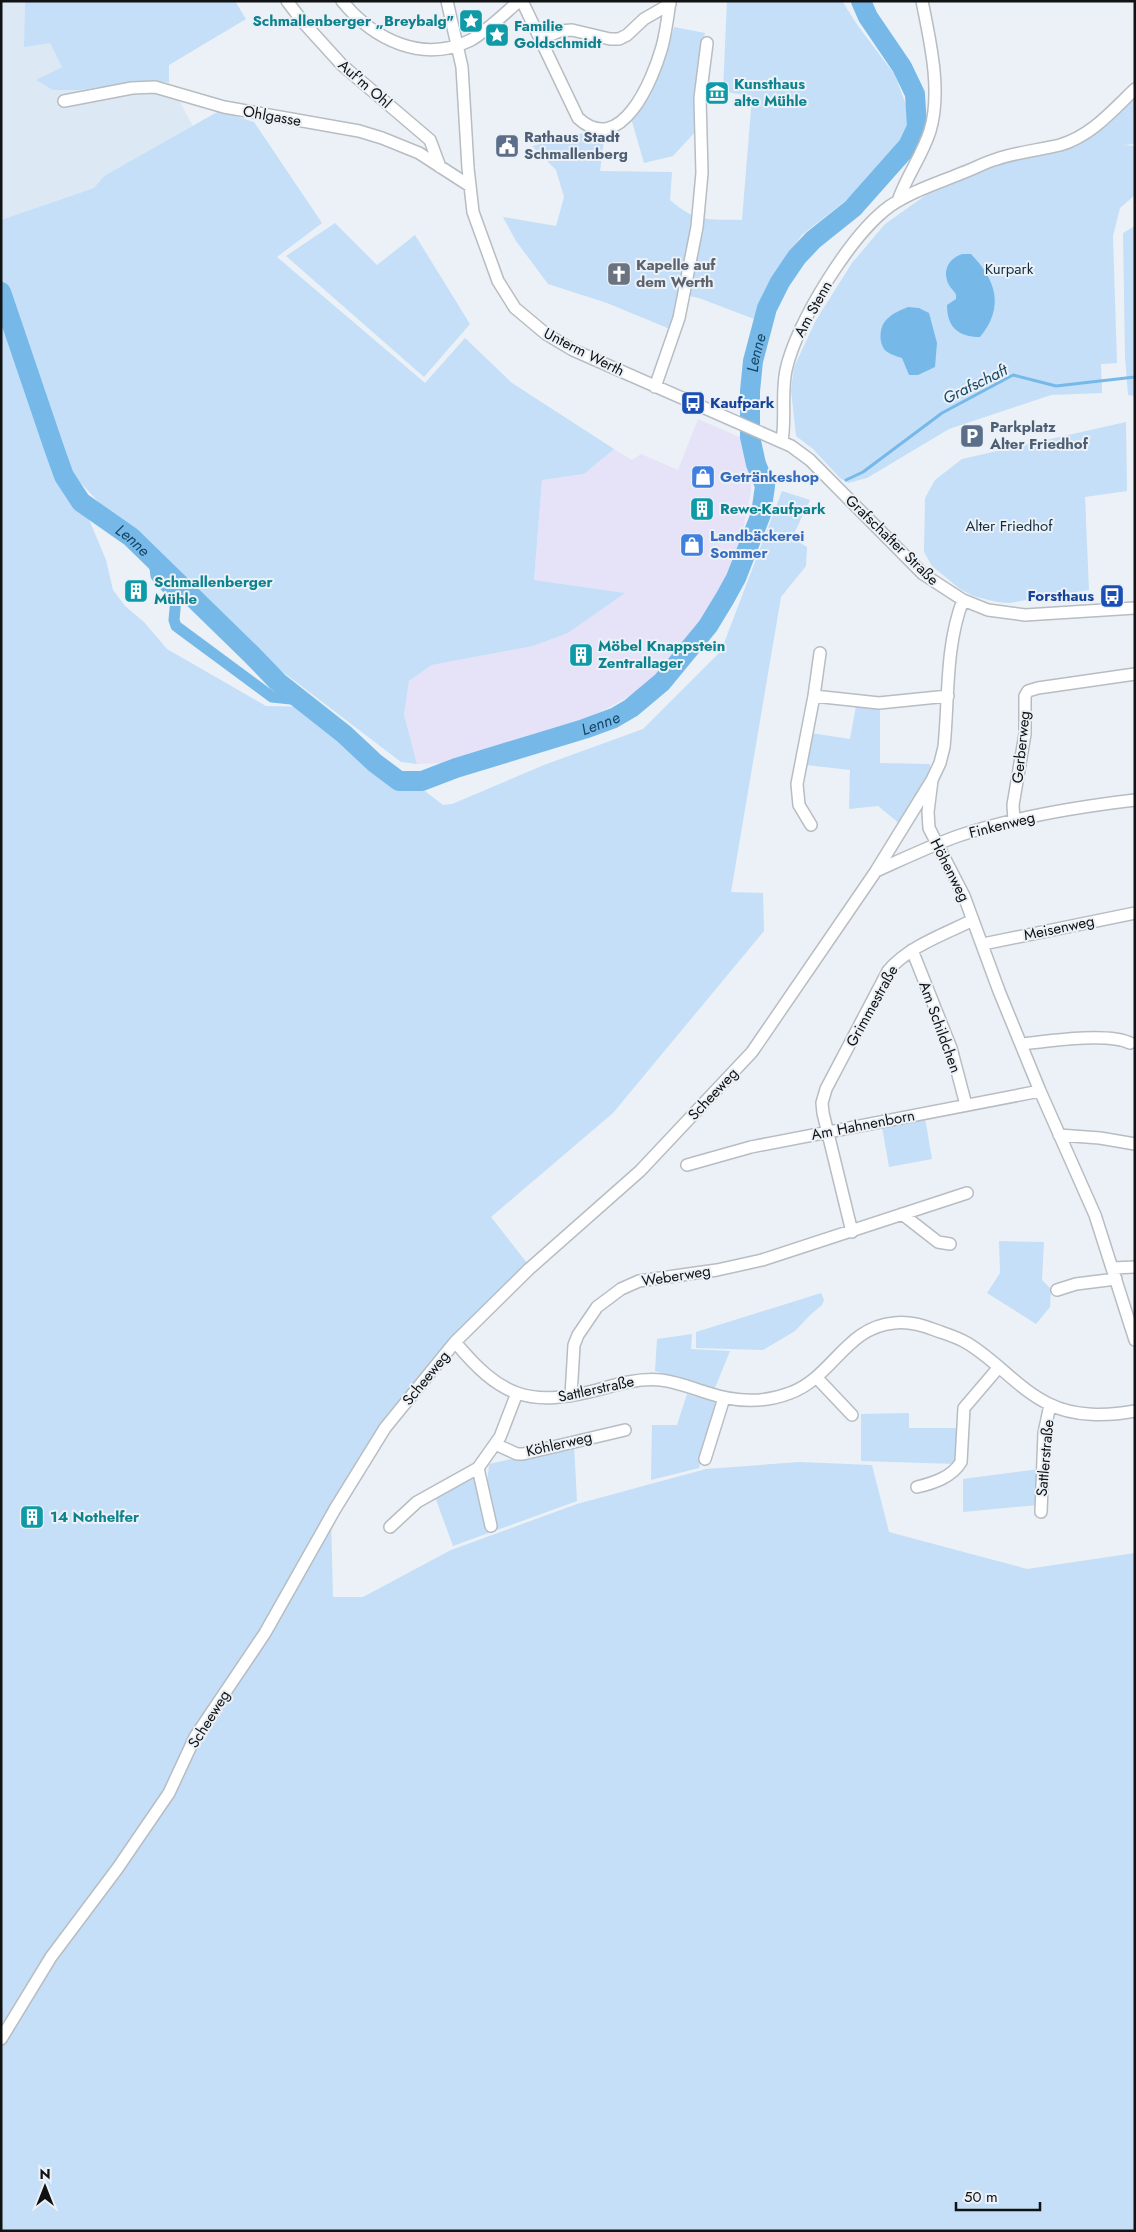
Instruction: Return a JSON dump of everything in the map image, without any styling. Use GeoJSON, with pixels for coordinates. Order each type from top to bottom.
{"type":"FeatureCollection","features":[{"type":"Feature","properties":{"kind":"street","name":"Auf'm Ohl"},"geometry":{"type":"LineString","coordinates":[[287,1],[303,22],[342,65],[430,140],[440,167]]}},
{"type":"Feature","properties":{"kind":"street"},"geometry":{"type":"LineString","coordinates":[[342,1],[368,28],[397,44],[428,50],[457,45],[483,32],[520,1],[542,38],[578,118],[592,127],[607,129],[620,123],[632,110],[643,92],[660,53],[668,2]]}},
{"type":"Feature","properties":{"kind":"street","name":"Unterm Werth"},"geometry":{"type":"LineString","coordinates":[[447,1],[463,74],[473,212],[498,281],[515,308],[546,334],[573,350],[778,439]]}},
{"type":"Feature","properties":{"kind":"street","name":"Am Stenn"},"geometry":{"type":"LineString","coordinates":[[898,201],[925,145],[932,116],[932,63],[922,1]]}},
{"type":"Feature","properties":{"kind":"street"},"geometry":{"type":"LineString","coordinates":[[542,38],[572,30],[610,39],[619,39],[627,35],[644,19],[668,2]]}},
{"type":"Feature","properties":{"kind":"street"},"geometry":{"type":"LineString","coordinates":[[655,387],[679,318],[697,228],[702,173],[700,98],[707,43]]}},
{"type":"Feature","properties":{"kind":"street","name":"Ohlgasse"},"geometry":{"type":"LineString","coordinates":[[64,100],[132,88],[155,87],[224,107],[373,135],[407,147],[470,186]]}},
{"type":"Feature","properties":{"kind":"street","name":"Am Stenn"},"geometry":{"type":"LineString","coordinates":[[778,439],[785,421],[784,379],[797,338],[828,281],[856,242],[881,214],[898,201],[995,159],[1060,144],[1076,138],[1105,119],[1135,89]]}},
{"type":"Feature","properties":{"kind":"street","name":"Grafschafter Straße"},"geometry":{"type":"LineString","coordinates":[[778,439],[800,452],[829,478],[923,574],[963,600],[988,610],[1025,615],[1135,608]]}},
{"type":"Feature","properties":{"kind":"street","name":"Höhenweg"},"geometry":{"type":"LineString","coordinates":[[963,600],[952,642],[944,747],[940,763],[932,780],[929,828],[961,890],[1040,1092],[1095,1216],[1135,1340]]}},
{"type":"Feature","properties":{"kind":"street"},"geometry":{"type":"LineString","coordinates":[[811,825],[799,804],[796,784],[814,696],[820,653]]}},
{"type":"Feature","properties":{"kind":"street","name":"Gerberweg"},"geometry":{"type":"LineString","coordinates":[[1014,821],[1014,805],[1025,734],[1025,696],[1028,691],[1099,678],[1135,674]]}},
{"type":"Feature","properties":{"kind":"street"},"geometry":{"type":"LineString","coordinates":[[814,696],[879,703],[948,696]]}},
{"type":"Feature","properties":{"kind":"street","name":"Scheeweg"},"geometry":{"type":"LineString","coordinates":[[1,2039],[51,1957],[117,1869],[169,1792],[195,1737],[265,1634],[334,1509],[385,1428],[455,1342],[529,1269],[640,1171],[736,1071],[781,1010],[876,871],[932,780]]}},
{"type":"Feature","properties":{"kind":"street","name":"Finkenweg"},"geometry":{"type":"LineString","coordinates":[[876,871],[937,844],[981,829],[1102,804],[1135,800]]}},
{"type":"Feature","properties":{"kind":"street","name":"Meisenweg"},"geometry":{"type":"LineString","coordinates":[[983,944],[1135,913]]}},
{"type":"Feature","properties":{"kind":"street","name":"Grimmestraße"},"geometry":{"type":"LineString","coordinates":[[829,1132],[822,1102],[826,1089],[888,971],[912,950],[973,920]]}},
{"type":"Feature","properties":{"kind":"street","name":"Am Schildchen"},"geometry":{"type":"LineString","coordinates":[[912,950],[950,1048],[966,1105]]}},
{"type":"Feature","properties":{"kind":"street"},"geometry":{"type":"LineString","coordinates":[[1022,1044],[1067,1040],[1121,1039],[1130,1043]]}},
{"type":"Feature","properties":{"kind":"street","name":"Am Hahnenborn"},"geometry":{"type":"LineString","coordinates":[[687,1165],[750,1147],[1040,1092]]}},
{"type":"Feature","properties":{"kind":"street"},"geometry":{"type":"LineString","coordinates":[[829,1132],[852,1232]]}},
{"type":"Feature","properties":{"kind":"street"},"geometry":{"type":"LineString","coordinates":[[1059,1135],[1100,1138],[1135,1144]]}},
{"type":"Feature","properties":{"kind":"street","name":"Weberweg"},"geometry":{"type":"LineString","coordinates":[[571,1396],[574,1345],[578,1334],[597,1306],[621,1289],[639,1281],[702,1273],[762,1260],[967,1193]]}},
{"type":"Feature","properties":{"kind":"street"},"geometry":{"type":"LineString","coordinates":[[902,1214],[938,1242],[950,1244]]}},
{"type":"Feature","properties":{"kind":"street"},"geometry":{"type":"LineString","coordinates":[[1057,1290],[1135,1267]]}},
{"type":"Feature","properties":{"kind":"street","name":"Sattlerstraße"},"geometry":{"type":"LineString","coordinates":[[455,1342],[470,1361],[496,1384],[517,1393],[548,1399],[571,1396],[626,1382],[652,1380],[670,1382],[724,1398],[759,1400],[771,1399],[792,1393],[817,1378],[853,1339],[871,1329],[892,1323],[924,1325],[967,1343],[1024,1388],[1050,1405],[1093,1414],[1135,1411]]}},
{"type":"Feature","properties":{"kind":"street"},"geometry":{"type":"LineString","coordinates":[[917,1486],[936,1482],[957,1468],[961,1462],[964,1408],[998,1367]]}},
{"type":"Feature","properties":{"kind":"street"},"geometry":{"type":"LineString","coordinates":[[817,1378],[852,1415]]}},
{"type":"Feature","properties":{"kind":"street"},"geometry":{"type":"LineString","coordinates":[[390,1527],[417,1502],[478,1468],[500,1437],[517,1393]]}},
{"type":"Feature","properties":{"kind":"street"},"geometry":{"type":"LineString","coordinates":[[705,1459],[724,1398]]}},
{"type":"Feature","properties":{"kind":"street","name":"Sattlerstraße"},"geometry":{"type":"LineString","coordinates":[[1041,1512],[1044,1433],[1050,1405]]}},
{"type":"Feature","properties":{"kind":"street","name":"Köhlerweg"},"geometry":{"type":"LineString","coordinates":[[495,1444],[517,1454],[523,1454],[625,1430]]}},
{"type":"Feature","properties":{"kind":"street"},"geometry":{"type":"LineString","coordinates":[[478,1468],[491,1526]]}},
{"type":"Feature","properties":{"kind":"shaded area"},"geometry":{"type":"Polygon","coordinates":[[[1,1],[25,1],[24,46],[50,43],[62,67],[37,80],[53,90],[79,90],[145,81],[169,82],[193,126],[104,176],[94,188],[1,220],[1,1]]]}},
{"type":"Feature","properties":{"kind":"shaded area"},"geometry":{"type":"Polygon","coordinates":[[[698,419],[751,442],[751,491],[739,550],[726,596],[693,641],[645,687],[599,713],[546,734],[459,762],[417,764],[404,716],[409,681],[432,665],[533,646],[568,633],[624,593],[534,580],[542,480],[584,474],[614,449],[632,460],[641,454],[678,470],[698,419]]]}},
{"type":"Feature","properties":{"kind":"green space"},"geometry":{"type":"Polygon","coordinates":[[[25,1],[235,1],[246,19],[169,65],[169,82],[145,81],[79,90],[53,90],[36,80],[62,67],[50,43],[24,47],[25,1]]]}},
{"type":"Feature","properties":{"kind":"green space"},"geometry":{"type":"Polygon","coordinates":[[[727,1],[842,1],[858,26],[895,75],[909,113],[910,123],[883,171],[802,235],[771,278],[754,319],[699,298],[684,295],[670,329],[607,303],[548,284],[516,241],[503,217],[556,226],[564,197],[556,170],[532,146],[579,134],[605,132],[600,171],[672,172],[670,200],[679,207],[688,213],[704,218],[742,220],[752,97],[723,91],[727,1]]]}},
{"type":"Feature","properties":{"kind":"green space"},"geometry":{"type":"Polygon","coordinates":[[[674,27],[705,33],[696,81],[697,130],[673,156],[644,163],[631,118],[639,108],[657,74],[674,27]]]}},
{"type":"Feature","properties":{"kind":"green space","name":"Kurpark"},"geometry":{"type":"Polygon","coordinates":[[[1135,98],[1135,144],[1123,145],[1135,146],[1135,195],[1120,208],[1113,236],[1117,363],[1101,364],[1102,393],[1051,395],[949,429],[867,478],[848,483],[840,478],[813,449],[796,436],[791,390],[794,367],[816,320],[852,263],[885,224],[933,190],[1005,160],[1099,128],[1135,98]]]}},
{"type":"Feature","properties":{"kind":"green space"},"geometry":{"type":"Polygon","coordinates":[[[219,111],[254,122],[322,223],[277,257],[425,383],[465,338],[512,383],[614,449],[584,474],[542,480],[534,580],[625,593],[568,633],[533,646],[432,665],[409,681],[404,715],[417,764],[401,762],[191,602],[68,469],[106,560],[113,590],[125,606],[144,622],[167,649],[266,706],[317,707],[443,805],[452,804],[544,765],[643,729],[721,651],[782,491],[810,500],[792,538],[807,547],[806,566],[781,597],[731,892],[763,893],[764,931],[613,1113],[491,1217],[527,1263],[418,1384],[331,1518],[333,1597],[363,1597],[451,1550],[577,1504],[706,1469],[799,1462],[872,1465],[889,1532],[1027,1569],[1135,1553],[1135,2231],[1,2231],[1,220],[94,188],[104,176],[219,111]]]}},
{"type":"Feature","properties":{"kind":"green space"},"geometry":{"type":"Polygon","coordinates":[[[335,223],[377,265],[415,235],[470,324],[424,377],[286,256],[335,223]]]}},
{"type":"Feature","properties":{"kind":"green space"},"geometry":{"type":"Polygon","coordinates":[[[1135,226],[1135,396],[1128,395],[1125,356],[1123,233],[1135,226]]]}},
{"type":"Feature","properties":{"kind":"green space","name":"Alter Friedhof"},"geometry":{"type":"Polygon","coordinates":[[[1126,422],[1127,491],[1085,497],[1089,590],[1009,603],[997,602],[973,596],[960,589],[932,566],[924,552],[925,498],[935,480],[962,459],[1126,422]]]}},
{"type":"Feature","properties":{"kind":"green space"},"geometry":{"type":"Polygon","coordinates":[[[856,706],[880,709],[880,763],[930,764],[930,774],[900,824],[878,806],[849,809],[850,770],[806,765],[811,733],[850,739],[856,706]]]}},
{"type":"Feature","properties":{"kind":"green space"},"geometry":{"type":"Polygon","coordinates":[[[925,1118],[932,1159],[889,1167],[882,1127],[925,1118]]]}},
{"type":"Feature","properties":{"kind":"green space"},"geometry":{"type":"Polygon","coordinates":[[[999,1241],[1044,1242],[1042,1280],[1051,1289],[1050,1307],[1036,1324],[987,1293],[1000,1273],[999,1241]]]}},
{"type":"Feature","properties":{"kind":"green space"},"geometry":{"type":"Polygon","coordinates":[[[821,1293],[824,1300],[822,1305],[795,1331],[763,1350],[696,1348],[696,1332],[821,1293]]]}},
{"type":"Feature","properties":{"kind":"green space"},"geometry":{"type":"Polygon","coordinates":[[[692,1334],[691,1349],[730,1351],[715,1388],[655,1371],[657,1339],[692,1334]]]}},
{"type":"Feature","properties":{"kind":"green space"},"geometry":{"type":"Polygon","coordinates":[[[687,1394],[719,1403],[699,1468],[651,1480],[652,1425],[677,1425],[687,1394]]]}},
{"type":"Feature","properties":{"kind":"green space"},"geometry":{"type":"Polygon","coordinates":[[[909,1413],[909,1428],[957,1428],[957,1464],[861,1461],[861,1414],[909,1413]]]}},
{"type":"Feature","properties":{"kind":"green space"},"geometry":{"type":"Polygon","coordinates":[[[574,1445],[577,1501],[453,1546],[435,1497],[472,1479],[487,1485],[489,1464],[574,1445]]]}},
{"type":"Feature","properties":{"kind":"green space"},"geometry":{"type":"Polygon","coordinates":[[[1040,1469],[1038,1505],[963,1512],[963,1479],[1040,1469]]]}},
{"type":"Feature","properties":{"kind":"water"},"geometry":{"type":"Polygon","coordinates":[[[962,254],[971,254],[980,264],[991,284],[994,294],[993,315],[980,337],[972,337],[960,333],[949,319],[947,305],[956,299],[956,295],[947,280],[946,270],[953,259],[962,254]]]}},
{"type":"Feature","properties":{"kind":"water"},"geometry":{"type":"Polygon","coordinates":[[[908,307],[919,308],[929,313],[937,343],[935,367],[918,375],[909,375],[902,358],[886,351],[881,341],[881,333],[885,322],[894,313],[908,307]]]}},
{"type":"Feature","properties":{"kind":"waterway","name":"Lenne"},"geometry":{"type":"LineString","coordinates":[[1,292],[64,476],[81,502],[131,537],[278,682],[344,734],[375,763],[399,781],[422,781],[456,768],[584,729],[614,718],[631,708],[662,682],[708,626],[725,598],[736,578],[761,514],[765,486],[756,464],[750,437],[750,391],[753,361],[767,308],[780,282],[797,257],[813,240],[853,208],[908,146],[917,127],[915,94],[902,67],[868,17],[861,1]]}},
{"type":"Feature","properties":{"kind":"waterway","name":"Grafschaft"},"geometry":{"type":"LineString","coordinates":[[846,480],[863,472],[942,413],[1013,375],[1056,386],[1135,377]]}},
{"type":"Feature","properties":{"kind":"waterway","name":"Grafschaft"},"geometry":{"type":"LineString","coordinates":[[765,486],[777,482]]}},
{"type":"Feature","properties":{"kind":"waterway"},"geometry":{"type":"LineString","coordinates":[[154,561],[156,576],[176,598],[174,620],[176,626],[272,697],[300,700]]}},
{"type":"Feature","properties":{"kind":"place","name":"Schmallenberger „Breybalg\""},"geometry":{"type":"Point","coordinates":[471,21]}},
{"type":"Feature","properties":{"kind":"place","name":"Familie Goldschmidt"},"geometry":{"type":"Point","coordinates":[497,35]}},
{"type":"Feature","properties":{"kind":"place","name":"Kunsthaus alte Mühle"},"geometry":{"type":"Point","coordinates":[717,93]}},
{"type":"Feature","properties":{"kind":"place","name":"Rathaus Stadt Schmallenberg"},"geometry":{"type":"Point","coordinates":[507,146]}},
{"type":"Feature","properties":{"kind":"place","name":"Kapelle auf dem Werth"},"geometry":{"type":"Point","coordinates":[619,274]}},
{"type":"Feature","properties":{"kind":"place","name":"Kaufpark"},"geometry":{"type":"Point","coordinates":[693,403]}},
{"type":"Feature","properties":{"kind":"place","name":"Parkplatz Alter Friedhof"},"geometry":{"type":"Point","coordinates":[972,436]}},
{"type":"Feature","properties":{"kind":"place","name":"Getränkeshop"},"geometry":{"type":"Point","coordinates":[703,477]}},
{"type":"Feature","properties":{"kind":"place","name":"Rewe-Kaufpark"},"geometry":{"type":"Point","coordinates":[702,509]}},
{"type":"Feature","properties":{"kind":"place","name":"Landbäckerei Sommer"},"geometry":{"type":"Point","coordinates":[692,545]}},
{"type":"Feature","properties":{"kind":"place","name":"Schmallenberger Mühle"},"geometry":{"type":"Point","coordinates":[136,591]}},
{"type":"Feature","properties":{"kind":"place","name":"Forsthaus"},"geometry":{"type":"Point","coordinates":[1112,596]}},
{"type":"Feature","properties":{"kind":"place","name":"Möbel Knappstein Zentrallager"},"geometry":{"type":"Point","coordinates":[581,655]}},
{"type":"Feature","properties":{"kind":"place","name":"14 Nothelfer"},"geometry":{"type":"Point","coordinates":[32,1517]}}]}
